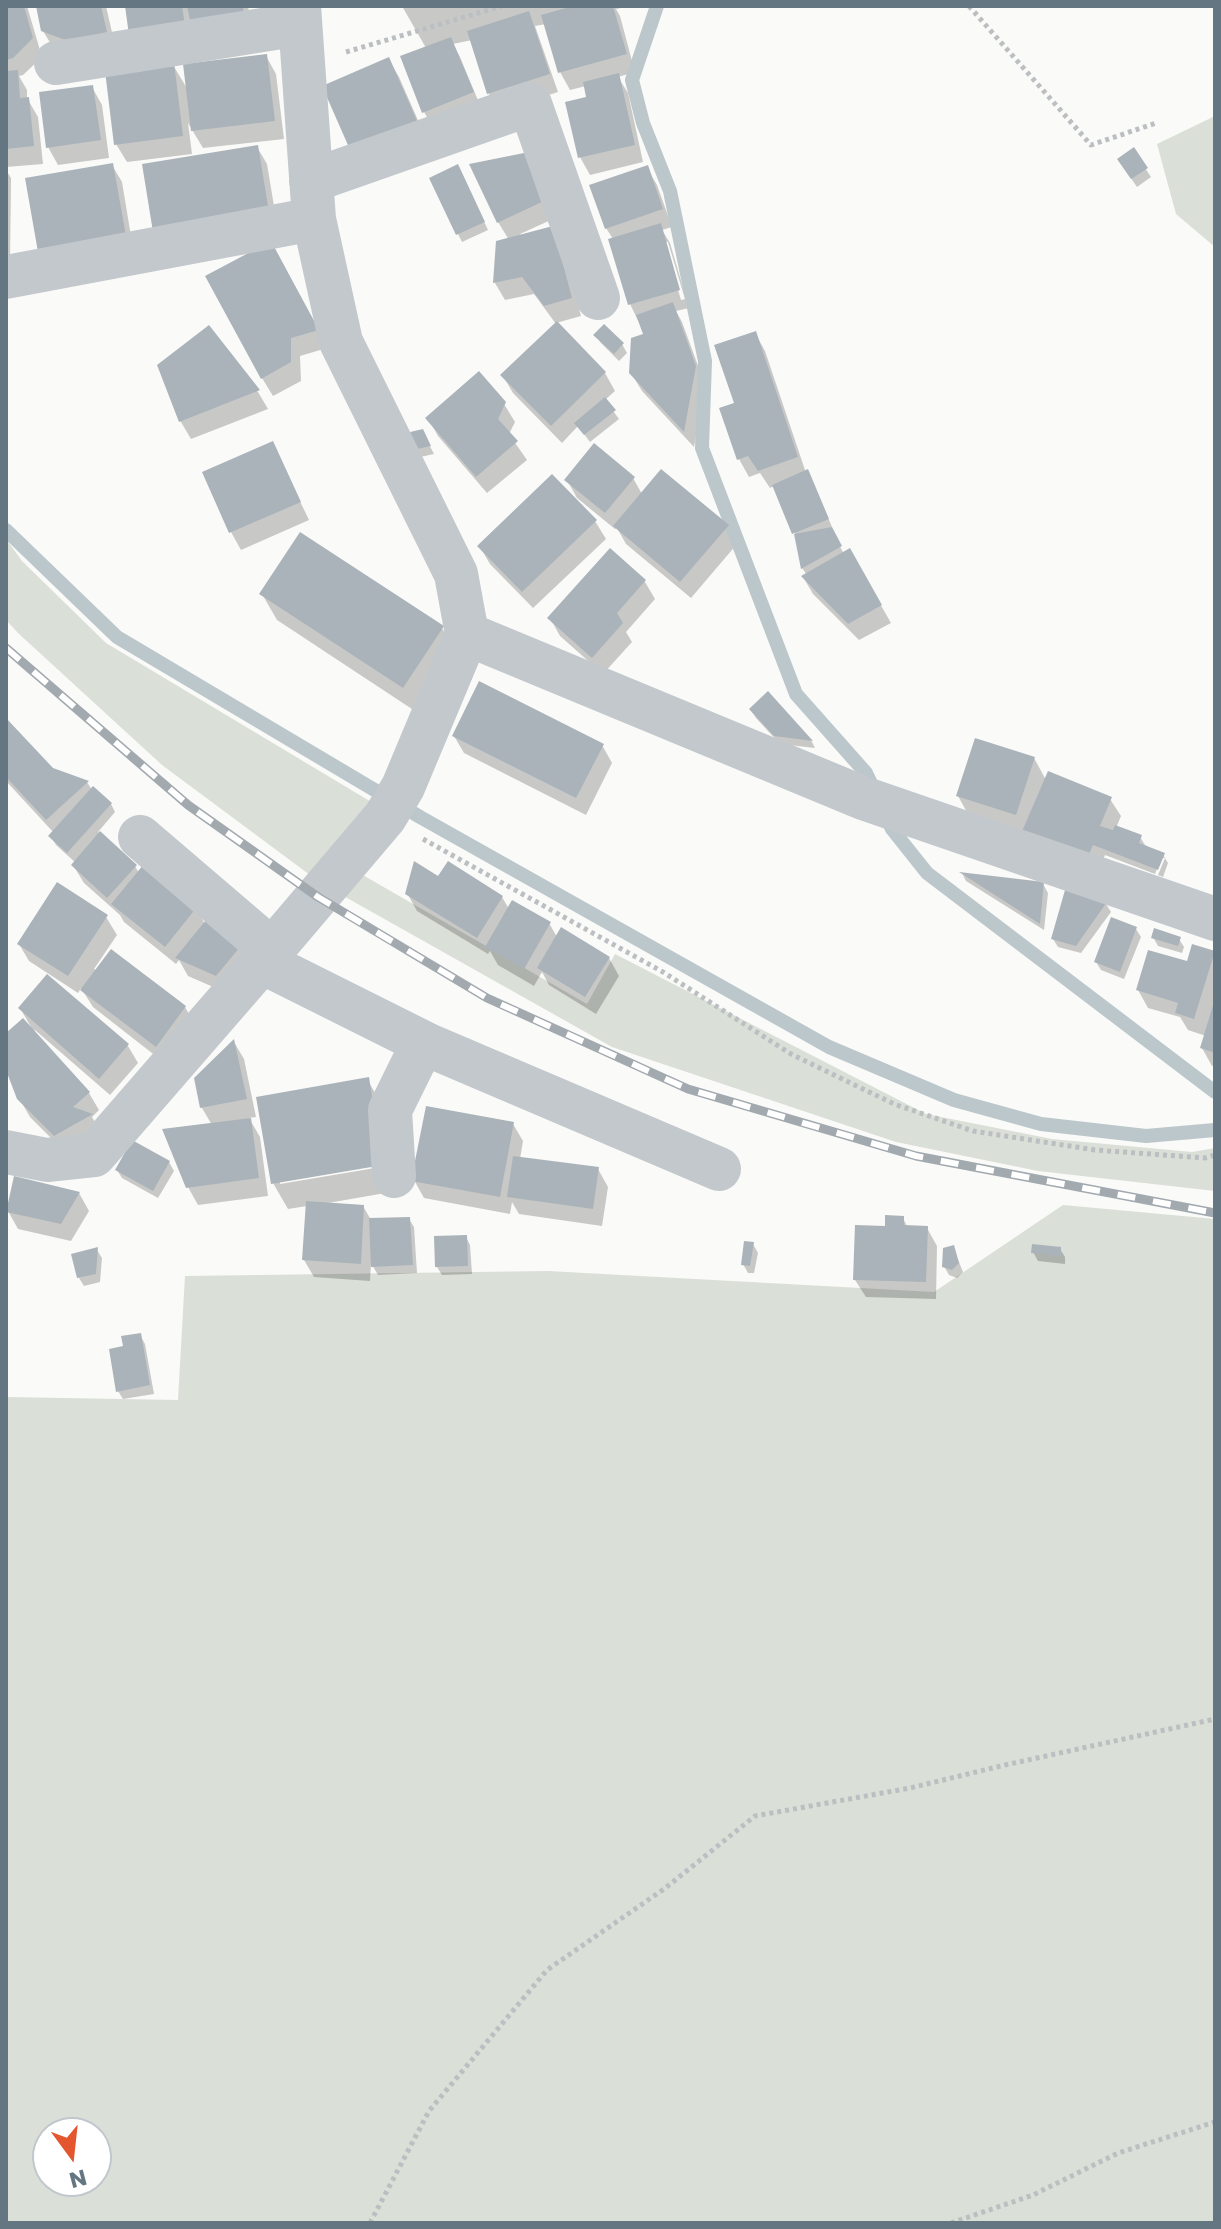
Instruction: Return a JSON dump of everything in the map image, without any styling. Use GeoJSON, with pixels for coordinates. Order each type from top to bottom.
{"type":"FeatureCollection","features":[{"type":"Feature","properties":{"kind":"street"},"geometry":{"type":"LineString","coordinates":[[6,1152],[47,1160],[94,1155],[267,956],[390,808],[467,634],[456,574],[341,342],[313,200],[301,32],[56,63]]}},
{"type":"Feature","properties":{"kind":"street"},"geometry":{"type":"LineString","coordinates":[[6,277],[313,200],[530,104],[598,298]]}},
{"type":"Feature","properties":{"kind":"street"},"geometry":{"type":"LineString","coordinates":[[467,634],[883,805],[1215,919]]}},
{"type":"Feature","properties":{"kind":"street"},"geometry":{"type":"LineString","coordinates":[[140,837],[267,956],[423,1043],[719,1169]]}},
{"type":"Feature","properties":{"kind":"street"},"geometry":{"type":"LineString","coordinates":[[394,1176],[390,1110],[423,1043]]}},
{"type":"Feature","properties":{"kind":"path"},"geometry":{"type":"LineString","coordinates":[[301,32],[502,6]]}},
{"type":"Feature","properties":{"kind":"path"},"geometry":{"type":"LineString","coordinates":[[969,6],[1091,145],[1156,123]]}},
{"type":"Feature","properties":{"kind":"path"},"geometry":{"type":"LineString","coordinates":[[390,808],[428,841],[663,972],[791,1054],[894,1104],[973,1131],[1095,1150],[1205,1158],[1215,1155]]}},
{"type":"Feature","properties":{"kind":"path"},"geometry":{"type":"LineString","coordinates":[[370,2223],[429,2111],[547,1970],[664,1889],[755,1816],[910,1788],[1215,1719]]}},
{"type":"Feature","properties":{"kind":"path"},"geometry":{"type":"LineString","coordinates":[[951,2223],[1033,2195],[1118,2153],[1215,2122]]}},
{"type":"Feature","properties":{"kind":"shaded area"},"geometry":{"type":"Polygon","coordinates":[[[1215,116],[1215,247],[1176,214],[1157,144],[1215,116]]]}},
{"type":"Feature","properties":{"kind":"shaded area"},"geometry":{"type":"Polygon","coordinates":[[[6,539],[22,561],[106,643],[373,803],[318,881],[162,765],[6,620],[6,539]]]}},
{"type":"Feature","properties":{"kind":"shaded area"},"geometry":{"type":"Polygon","coordinates":[[[354,870],[587,1004],[615,954],[926,1114],[1052,1139],[1192,1152],[1215,1148],[1215,1191],[1038,1171],[896,1142],[612,1047],[340,894],[354,870]]]}},
{"type":"Feature","properties":{"kind":"shaded area"},"geometry":{"type":"Polygon","coordinates":[[[1063,1205],[1215,1219],[1215,2223],[6,2223],[6,1397],[178,1400],[185,1276],[548,1271],[934,1292],[1063,1205]]]}},
{"type":"Feature","properties":{"kind":"building"},"geometry":{"type":"Polygon","coordinates":[[[6,6],[24,6],[33,38],[13,58],[6,60],[6,6]]]}},
{"type":"Feature","properties":{"kind":"building"},"geometry":{"type":"Polygon","coordinates":[[[36,6],[101,6],[107,32],[68,41],[41,31],[36,6]]]}},
{"type":"Feature","properties":{"kind":"building"},"geometry":{"type":"Polygon","coordinates":[[[125,6],[182,6],[185,25],[129,35],[125,6]]]}},
{"type":"Feature","properties":{"kind":"building"},"geometry":{"type":"Polygon","coordinates":[[[187,6],[243,6],[245,21],[192,30],[187,6]]]}},
{"type":"Feature","properties":{"kind":"building"},"geometry":{"type":"Polygon","coordinates":[[[573,6],[613,6],[627,54],[558,73],[541,15],[573,6]]]}},
{"type":"Feature","properties":{"kind":"building"},"geometry":{"type":"Polygon","coordinates":[[[529,11],[550,74],[487,94],[467,31],[529,11]]]}},
{"type":"Feature","properties":{"kind":"building"},"geometry":{"type":"Polygon","coordinates":[[[451,37],[474,92],[422,113],[400,56],[451,37]]]}},
{"type":"Feature","properties":{"kind":"building"},"geometry":{"type":"Polygon","coordinates":[[[267,54],[275,121],[191,131],[183,64],[267,54]]]}},
{"type":"Feature","properties":{"kind":"building"},"geometry":{"type":"Polygon","coordinates":[[[389,57],[418,123],[351,152],[322,86],[389,57]]]}},
{"type":"Feature","properties":{"kind":"building"},"geometry":{"type":"Polygon","coordinates":[[[174,62],[183,136],[114,145],[105,71],[174,62]]]}},
{"type":"Feature","properties":{"kind":"building"},"geometry":{"type":"Polygon","coordinates":[[[18,70],[20,98],[29,97],[34,146],[6,149],[6,71],[18,70]]]}},
{"type":"Feature","properties":{"kind":"building"},"geometry":{"type":"Polygon","coordinates":[[[619,73],[635,145],[578,158],[565,102],[586,97],[583,82],[619,73]]]}},
{"type":"Feature","properties":{"kind":"building"},"geometry":{"type":"Polygon","coordinates":[[[93,85],[101,140],[46,148],[39,92],[93,85]]]}},
{"type":"Feature","properties":{"kind":"building"},"geometry":{"type":"Polygon","coordinates":[[[258,145],[269,212],[153,232],[142,164],[258,145]]]}},
{"type":"Feature","properties":{"kind":"building"},"geometry":{"type":"Polygon","coordinates":[[[1134,147],[1148,168],[1131,179],[1117,159],[1134,147]]]}},
{"type":"Feature","properties":{"kind":"building"},"geometry":{"type":"Polygon","coordinates":[[[534,151],[544,201],[497,223],[469,164],[534,151]]]}},
{"type":"Feature","properties":{"kind":"building"},"geometry":{"type":"Polygon","coordinates":[[[113,163],[126,236],[38,252],[25,178],[113,163]]]}},
{"type":"Feature","properties":{"kind":"building"},"geometry":{"type":"Polygon","coordinates":[[[458,164],[485,222],[456,235],[429,178],[458,164]]]}},
{"type":"Feature","properties":{"kind":"building"},"geometry":{"type":"Polygon","coordinates":[[[648,165],[663,209],[605,229],[589,185],[648,165]]]}},
{"type":"Feature","properties":{"kind":"building"},"geometry":{"type":"Polygon","coordinates":[[[661,223],[680,290],[628,305],[608,239],[661,223]]]}},
{"type":"Feature","properties":{"kind":"building"},"geometry":{"type":"Polygon","coordinates":[[[553,226],[572,298],[544,306],[522,277],[493,283],[496,241],[553,226]]]}},
{"type":"Feature","properties":{"kind":"building"},"geometry":{"type":"Polygon","coordinates":[[[271,241],[319,330],[291,338],[291,362],[261,379],[205,276],[271,241]]]}},
{"type":"Feature","properties":{"kind":"building"},"geometry":{"type":"Polygon","coordinates":[[[673,302],[696,366],[684,432],[629,373],[631,338],[643,334],[636,315],[673,302]]]}},
{"type":"Feature","properties":{"kind":"building"},"geometry":{"type":"Polygon","coordinates":[[[557,321],[606,372],[551,426],[500,375],[557,321]]]}},
{"type":"Feature","properties":{"kind":"building"},"geometry":{"type":"Polygon","coordinates":[[[604,324],[624,343],[614,354],[593,335],[604,324]]]}},
{"type":"Feature","properties":{"kind":"building"},"geometry":{"type":"Polygon","coordinates":[[[209,325],[260,390],[179,422],[157,365],[209,325]]]}},
{"type":"Feature","properties":{"kind":"building"},"geometry":{"type":"Polygon","coordinates":[[[756,331],[798,457],[758,471],[748,456],[737,460],[719,408],[734,403],[714,345],[756,331]]]}},
{"type":"Feature","properties":{"kind":"building"},"geometry":{"type":"Polygon","coordinates":[[[479,371],[506,402],[498,419],[518,441],[476,477],[425,418],[479,371]]]}},
{"type":"Feature","properties":{"kind":"building"},"geometry":{"type":"Polygon","coordinates":[[[605,397],[616,410],[584,435],[574,423],[605,397]]]}},
{"type":"Feature","properties":{"kind":"building"},"geometry":{"type":"Polygon","coordinates":[[[423,429],[431,446],[413,450],[410,432],[423,429]]]}},
{"type":"Feature","properties":{"kind":"building"},"geometry":{"type":"Polygon","coordinates":[[[273,441],[301,502],[229,533],[202,472],[273,441]]]}},
{"type":"Feature","properties":{"kind":"building"},"geometry":{"type":"Polygon","coordinates":[[[594,443],[635,477],[605,513],[564,480],[594,443]]]}},
{"type":"Feature","properties":{"kind":"building"},"geometry":{"type":"Polygon","coordinates":[[[661,469],[729,525],[680,582],[613,526],[661,469]]]}},
{"type":"Feature","properties":{"kind":"building"},"geometry":{"type":"Polygon","coordinates":[[[808,469],[829,519],[792,534],[772,485],[808,469]]]}},
{"type":"Feature","properties":{"kind":"building"},"geometry":{"type":"Polygon","coordinates":[[[552,474],[597,520],[522,592],[477,546],[552,474]]]}},
{"type":"Feature","properties":{"kind":"building"},"geometry":{"type":"Polygon","coordinates":[[[832,527],[842,546],[801,569],[794,534],[832,527]]]}},
{"type":"Feature","properties":{"kind":"building"},"geometry":{"type":"Polygon","coordinates":[[[300,532],[444,626],[403,688],[259,594],[300,532]]]}},
{"type":"Feature","properties":{"kind":"building"},"geometry":{"type":"Polygon","coordinates":[[[610,548],[646,580],[617,613],[623,623],[592,658],[547,618],[610,548]]]}},
{"type":"Feature","properties":{"kind":"building"},"geometry":{"type":"Polygon","coordinates":[[[850,548],[882,605],[848,624],[801,576],[850,548]]]}},
{"type":"Feature","properties":{"kind":"building"},"geometry":{"type":"Polygon","coordinates":[[[479,681],[604,744],[576,798],[452,736],[479,681]]]}},
{"type":"Feature","properties":{"kind":"building"},"geometry":{"type":"Polygon","coordinates":[[[768,691],[813,741],[774,736],[749,709],[768,691]]]}},
{"type":"Feature","properties":{"kind":"building"},"geometry":{"type":"Polygon","coordinates":[[[6,718],[53,768],[89,781],[46,820],[6,777],[6,718]]]}},
{"type":"Feature","properties":{"kind":"building"},"geometry":{"type":"Polygon","coordinates":[[[975,738],[1035,757],[1016,815],[956,796],[975,738]]]}},
{"type":"Feature","properties":{"kind":"building"},"geometry":{"type":"Polygon","coordinates":[[[1048,771],[1112,797],[1100,826],[1113,830],[1115,825],[1142,835],[1139,843],[1165,853],[1158,870],[1093,845],[1085,863],[1020,836],[1048,771]]]}},
{"type":"Feature","properties":{"kind":"building"},"geometry":{"type":"Polygon","coordinates":[[[93,786],[112,803],[67,853],[48,836],[93,786]]]}},
{"type":"Feature","properties":{"kind":"building"},"geometry":{"type":"Polygon","coordinates":[[[100,831],[137,865],[107,898],[71,865],[100,831]]]}},
{"type":"Feature","properties":{"kind":"building"},"geometry":{"type":"Polygon","coordinates":[[[414,861],[438,876],[448,861],[503,896],[477,938],[405,894],[414,861]]]}},
{"type":"Feature","properties":{"kind":"building"},"geometry":{"type":"Polygon","coordinates":[[[144,864],[197,907],[165,947],[111,904],[144,864]]]}},
{"type":"Feature","properties":{"kind":"building"},"geometry":{"type":"Polygon","coordinates":[[[959,872],[1044,882],[1040,924],[959,872]]]}},
{"type":"Feature","properties":{"kind":"building"},"geometry":{"type":"Polygon","coordinates":[[[57,882],[108,915],[68,976],[17,944],[57,882]]]}},
{"type":"Feature","properties":{"kind":"building"},"geometry":{"type":"Polygon","coordinates":[[[1065,890],[1107,902],[1076,946],[1051,939],[1065,890]]]}},
{"type":"Feature","properties":{"kind":"building"},"geometry":{"type":"Polygon","coordinates":[[[512,900],[551,922],[524,969],[485,947],[512,900]]]}},
{"type":"Feature","properties":{"kind":"building"},"geometry":{"type":"Polygon","coordinates":[[[211,914],[245,941],[216,976],[175,958],[211,914]]]}},
{"type":"Feature","properties":{"kind":"building"},"geometry":{"type":"Polygon","coordinates":[[[1111,917],[1137,927],[1120,972],[1094,962],[1111,917]]]}},
{"type":"Feature","properties":{"kind":"building"},"geometry":{"type":"Polygon","coordinates":[[[561,927],[610,957],[585,997],[537,968],[561,927]]]}},
{"type":"Feature","properties":{"kind":"building"},"geometry":{"type":"Polygon","coordinates":[[[1154,928],[1181,937],[1178,946],[1151,938],[1154,928]]]}},
{"type":"Feature","properties":{"kind":"building"},"geometry":{"type":"Polygon","coordinates":[[[1192,944],[1215,951],[1194,1019],[1175,1013],[1178,1003],[1136,990],[1148,950],[1187,961],[1192,944]]]}},
{"type":"Feature","properties":{"kind":"building"},"geometry":{"type":"Polygon","coordinates":[[[111,949],[186,1006],[156,1047],[80,990],[111,949]]]}},
{"type":"Feature","properties":{"kind":"building"},"geometry":{"type":"Polygon","coordinates":[[[47,974],[129,1044],[99,1079],[18,1008],[47,974]]]}},
{"type":"Feature","properties":{"kind":"building"},"geometry":{"type":"Polygon","coordinates":[[[1215,1002],[1215,1053],[1200,1048],[1215,1002]]]}},
{"type":"Feature","properties":{"kind":"building"},"geometry":{"type":"Polygon","coordinates":[[[23,1018],[90,1092],[73,1107],[93,1114],[54,1136],[17,1099],[6,1070],[6,1033],[23,1018]]]}},
{"type":"Feature","properties":{"kind":"building"},"geometry":{"type":"Polygon","coordinates":[[[234,1039],[247,1099],[200,1108],[194,1078],[234,1039]]]}},
{"type":"Feature","properties":{"kind":"building"},"geometry":{"type":"Polygon","coordinates":[[[369,1077],[383,1165],[271,1184],[256,1097],[369,1077]]]}},
{"type":"Feature","properties":{"kind":"building"},"geometry":{"type":"Polygon","coordinates":[[[426,1106],[514,1122],[500,1197],[411,1181],[426,1106]]]}},
{"type":"Feature","properties":{"kind":"building"},"geometry":{"type":"Polygon","coordinates":[[[251,1118],[259,1178],[186,1188],[162,1129],[251,1118]]]}},
{"type":"Feature","properties":{"kind":"building"},"geometry":{"type":"Polygon","coordinates":[[[132,1140],[170,1161],[153,1191],[115,1170],[132,1140]]]}},
{"type":"Feature","properties":{"kind":"building"},"geometry":{"type":"Polygon","coordinates":[[[513,1156],[599,1167],[593,1209],[507,1197],[513,1156]]]}},
{"type":"Feature","properties":{"kind":"building"},"geometry":{"type":"Polygon","coordinates":[[[14,1176],[80,1192],[61,1224],[6,1212],[14,1176]]]}},
{"type":"Feature","properties":{"kind":"building"},"geometry":{"type":"Polygon","coordinates":[[[306,1201],[364,1205],[361,1264],[302,1260],[306,1201]]]}},
{"type":"Feature","properties":{"kind":"building"},"geometry":{"type":"Polygon","coordinates":[[[885,1215],[904,1216],[904,1225],[928,1226],[926,1282],[853,1280],[855,1225],[885,1226],[885,1215]]]}},
{"type":"Feature","properties":{"kind":"building"},"geometry":{"type":"Polygon","coordinates":[[[410,1217],[413,1265],[371,1267],[369,1218],[410,1217]]]}},
{"type":"Feature","properties":{"kind":"building"},"geometry":{"type":"Polygon","coordinates":[[[467,1235],[468,1266],[435,1267],[434,1236],[467,1235]]]}},
{"type":"Feature","properties":{"kind":"building"},"geometry":{"type":"Polygon","coordinates":[[[744,1241],[754,1242],[750,1266],[741,1265],[744,1241]]]}},
{"type":"Feature","properties":{"kind":"building"},"geometry":{"type":"Polygon","coordinates":[[[1032,1244],[1061,1247],[1061,1256],[1031,1253],[1032,1244]]]}},
{"type":"Feature","properties":{"kind":"building"},"geometry":{"type":"Polygon","coordinates":[[[954,1245],[959,1263],[952,1270],[942,1267],[943,1248],[954,1245]]]}},
{"type":"Feature","properties":{"kind":"building"},"geometry":{"type":"Polygon","coordinates":[[[98,1247],[96,1274],[77,1278],[71,1254],[98,1247]]]}},
{"type":"Feature","properties":{"kind":"building"},"geometry":{"type":"Polygon","coordinates":[[[141,1333],[150,1385],[116,1392],[109,1349],[123,1346],[121,1336],[141,1333]]]}},
{"type":"Feature","properties":{"kind":"waterway"},"geometry":{"type":"LineString","coordinates":[[657,6],[632,80],[643,123],[670,191],[705,361],[702,448],[796,694],[866,773],[876,794]]}},
{"type":"Feature","properties":{"kind":"waterway"},"geometry":{"type":"LineString","coordinates":[[6,530],[117,637],[420,817],[829,1047],[954,1100],[1041,1124],[1146,1136],[1215,1130]]}},
{"type":"Feature","properties":{"kind":"waterway"},"geometry":{"type":"LineString","coordinates":[[886,816],[892,829],[927,873],[1215,1092]]}},
{"type":"Feature","properties":{"kind":"railway"},"geometry":{"type":"LineString","coordinates":[[6,648],[188,805],[318,897],[487,998],[688,1089],[916,1156],[1215,1213]]}}]}
